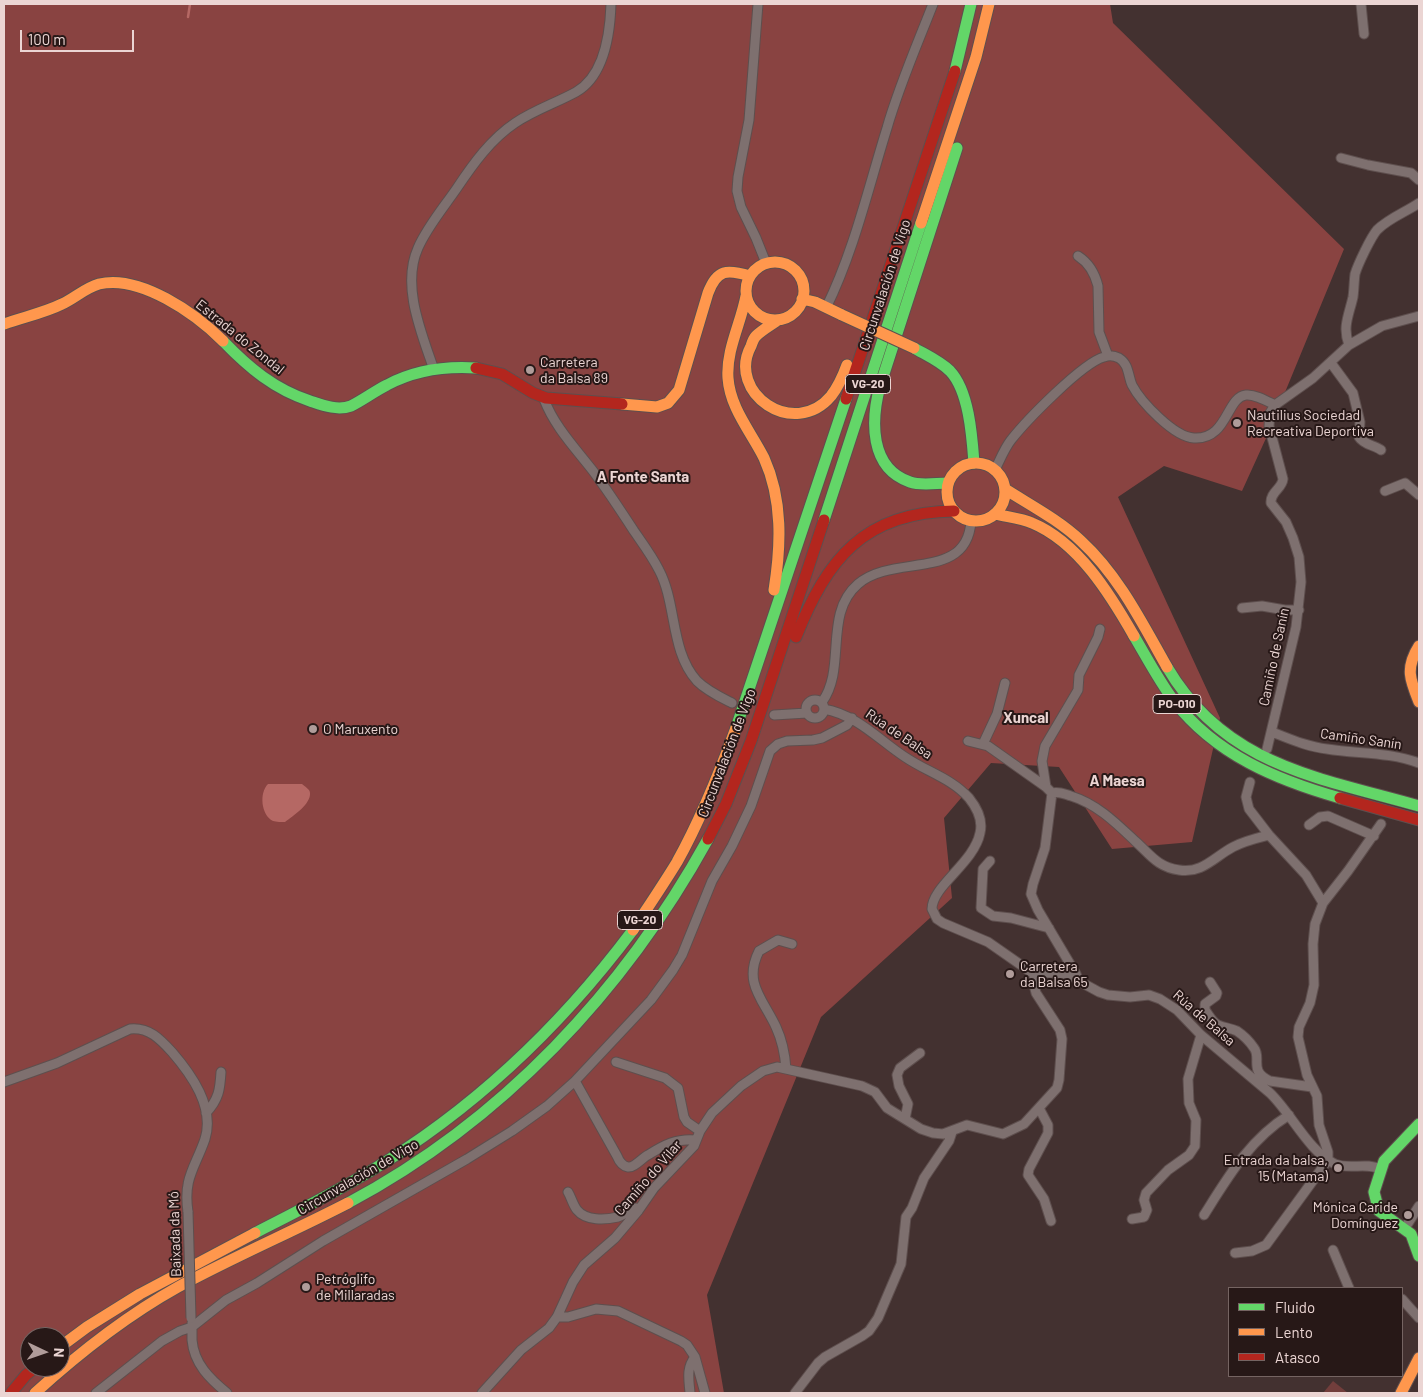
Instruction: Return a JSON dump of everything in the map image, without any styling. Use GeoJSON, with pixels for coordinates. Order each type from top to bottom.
{"type":"FeatureCollection","features":[{"type":"Feature","properties":{"kind":"main road","name":"Circunvalación de Vigo"},"geometry":{"type":"LineString","coordinates":[[70,1338],[153,1285],[319,1200],[393,1158],[455,1114],[520,1060],[554,1026],[607,965],[642,917],[666,880],[690,835],[724,761],[958,60],[971,4]]}},
{"type":"Feature","properties":{"kind":"main road","name":"Circunvalación de Vigo"},"geometry":{"type":"LineString","coordinates":[[35,1393],[76,1356],[134,1314],[179,1286],[332,1211],[385,1182],[464,1129],[544,1060],[581,1021],[640,948],[674,898],[717,823],[743,762],[970,75],[989,4]]}},
{"type":"Feature","properties":{"kind":"main road"},"geometry":{"type":"LineString","coordinates":[[948,483],[912,482],[893,472],[884,462],[875,443],[874,410],[880,386],[950,174],[976,86],[994,4]]}},
{"type":"Feature","properties":{"kind":"main road"},"geometry":{"type":"LineString","coordinates":[[772,621],[772,602],[780,540],[777,498],[764,460],[732,398],[728,381],[727,363],[744,311],[746,289],[750,276],[756,268],[766,263],[783,263],[797,272],[802,282],[800,306],[790,315],[767,325],[752,340],[745,360],[747,380],[757,398],[770,408],[786,414],[805,413],[820,406],[837,387],[847,365],[883,263],[898,241]]}},
{"type":"Feature","properties":{"kind":"main road"},"geometry":{"type":"LineString","coordinates":[[544,399],[556,398],[647,407],[663,406],[677,395],[682,383],[714,278],[725,271],[750,276]]}},
{"type":"Feature","properties":{"kind":"main road","name":"Estrada do Zondal"},"geometry":{"type":"LineString","coordinates":[[4,324],[61,305],[84,289],[94,285],[106,283],[122,284],[142,288],[164,298],[201,321],[253,370],[275,386],[292,396],[318,404],[341,408],[350,406],[402,377],[434,370],[475,367],[486,368],[502,374],[544,399]]}},
{"type":"Feature","properties":{"kind":"main road"},"geometry":{"type":"LineString","coordinates":[[746,296],[754,312],[765,319],[778,320]]}},
{"type":"Feature","properties":{"kind":"main road"},"geometry":{"type":"LineString","coordinates":[[802,299],[914,348],[944,365],[960,386],[966,408],[974,463]]}},
{"type":"Feature","properties":{"kind":"main road"},"geometry":{"type":"LineString","coordinates":[[974,463],[982,464],[995,470],[1005,489],[1003,502],[995,514],[982,521],[971,521],[959,516],[949,502],[947,493],[948,483],[958,469],[974,463]]}},
{"type":"Feature","properties":{"kind":"main road","name":"PO-010"},"geometry":{"type":"LineString","coordinates":[[1005,489],[1057,522],[1080,540],[1101,562],[1119,584],[1178,685],[1202,713],[1226,734],[1247,749],[1290,769],[1419,806]]}},
{"type":"Feature","properties":{"kind":"main road"},"geometry":{"type":"LineString","coordinates":[[743,762],[754,748],[812,598],[825,576],[838,560],[868,534],[883,525],[916,514],[936,510],[954,511]]}},
{"type":"Feature","properties":{"kind":"main road","name":"PO-010"},"geometry":{"type":"LineString","coordinates":[[995,514],[1026,520],[1039,526],[1058,538],[1084,563],[1117,604],[1170,695],[1192,721],[1233,755],[1287,781],[1419,820]]}},
{"type":"Feature","properties":{"kind":"main road"},"geometry":{"type":"LineString","coordinates":[[1419,646],[1409,668],[1410,680],[1419,702]]}},
{"type":"Feature","properties":{"kind":"main road"},"geometry":{"type":"LineString","coordinates":[[1419,1124],[1384,1161],[1375,1187],[1377,1207],[1383,1214],[1406,1228],[1413,1237],[1419,1256]]}},
{"type":"Feature","properties":{"kind":"main road"},"geometry":{"type":"LineString","coordinates":[[1401,1393],[1419,1358]]}},
{"type":"Feature","properties":{"kind":"main road"},"geometry":{"type":"LineString","coordinates":[[11,1393],[24,1377]]}},
{"type":"Feature","properties":{"kind":"street"},"geometry":{"type":"LineString","coordinates":[[434,370],[416,309],[412,286],[412,272],[417,250],[423,236],[460,184],[499,135],[528,114],[578,91],[590,80],[605,49],[610,23],[611,4]]}},
{"type":"Feature","properties":{"kind":"street"},"geometry":{"type":"LineString","coordinates":[[758,4],[749,120],[737,191],[741,207],[766,263]]}},
{"type":"Feature","properties":{"kind":"street"},"geometry":{"type":"LineString","coordinates":[[826,308],[847,260],[887,127],[933,4]]}},
{"type":"Feature","properties":{"kind":"street"},"geometry":{"type":"LineString","coordinates":[[1361,4],[1364,34]]}},
{"type":"Feature","properties":{"kind":"street"},"geometry":{"type":"LineString","coordinates":[[1341,158],[1411,173],[1419,180]]}},
{"type":"Feature","properties":{"kind":"street"},"geometry":{"type":"LineString","coordinates":[[1349,345],[1345,336],[1346,323],[1356,273],[1364,254],[1378,229],[1419,203]]}},
{"type":"Feature","properties":{"kind":"street"},"geometry":{"type":"LineString","coordinates":[[1078,256],[1086,262],[1096,279],[1098,286],[1099,332],[1108,356]]}},
{"type":"Feature","properties":{"kind":"street"},"geometry":{"type":"LineString","coordinates":[[995,470],[1008,444],[1034,414],[1071,379],[1098,359],[1108,356],[1116,357],[1123,361],[1136,390],[1164,424],[1185,437],[1199,438],[1213,434],[1218,429],[1239,397],[1253,396],[1275,405],[1313,378],[1349,345],[1382,326],[1419,316]]}},
{"type":"Feature","properties":{"kind":"street"},"geometry":{"type":"LineString","coordinates":[[1331,363],[1353,392],[1360,422],[1359,437],[1365,443],[1376,446],[1381,450]]}},
{"type":"Feature","properties":{"kind":"street"},"geometry":{"type":"LineString","coordinates":[[544,399],[558,426],[609,492],[659,569],[668,590],[681,652],[690,671],[710,691],[732,703]]}},
{"type":"Feature","properties":{"kind":"street","name":"Camiño de Sanín"},"geometry":{"type":"LineString","coordinates":[[1266,749],[1272,732],[1299,610],[1301,582],[1299,557],[1286,522],[1271,503],[1272,495],[1281,485],[1283,479],[1269,426],[1270,413],[1275,405]]}},
{"type":"Feature","properties":{"kind":"street"},"geometry":{"type":"LineString","coordinates":[[1385,491],[1405,483],[1419,495]]}},
{"type":"Feature","properties":{"kind":"street"},"geometry":{"type":"LineString","coordinates":[[774,715],[807,713],[816,718],[822,715],[832,678],[841,610],[857,584],[880,572],[936,562],[952,556],[966,544],[971,521]]}},
{"type":"Feature","properties":{"kind":"street"},"geometry":{"type":"LineString","coordinates":[[1242,608],[1262,606],[1285,610],[1299,610]]}},
{"type":"Feature","properties":{"kind":"street"},"geometry":{"type":"LineString","coordinates":[[1078,980],[1033,902],[1031,894],[1032,884],[1045,848],[1049,790],[1042,761],[1045,746],[1078,690],[1079,675],[1098,637],[1100,629]]}},
{"type":"Feature","properties":{"kind":"street"},"geometry":{"type":"LineString","coordinates":[[983,744],[997,714],[1006,683]]}},
{"type":"Feature","properties":{"kind":"street"},"geometry":{"type":"LineString","coordinates":[[807,713],[806,706],[810,701],[816,700],[823,706]]}},
{"type":"Feature","properties":{"kind":"street","name":"Rúa de Balsa"},"geometry":{"type":"LineString","coordinates":[[823,706],[852,718],[906,758],[950,781],[974,805],[980,820],[980,834],[965,862],[940,889],[932,904],[933,913],[943,923],[988,942],[1028,971],[1061,973],[1108,995],[1149,996],[1160,999],[1177,1010],[1201,1035],[1278,1100],[1314,1147],[1328,1160]]}},
{"type":"Feature","properties":{"kind":"street"},"geometry":{"type":"LineString","coordinates":[[96,1393],[162,1341],[323,1240],[467,1159],[512,1131],[547,1106],[575,1081],[651,1000],[678,963],[712,881],[732,846],[751,806],[770,751],[778,744],[822,738],[847,725],[852,718]]}},
{"type":"Feature","properties":{"kind":"street","name":"Camiño Sanín"},"geometry":{"type":"LineString","coordinates":[[1272,732],[1326,749],[1382,753],[1419,763]]}},
{"type":"Feature","properties":{"kind":"street"},"geometry":{"type":"LineString","coordinates":[[968,741],[983,744],[1049,790],[1082,800],[1101,811],[1137,842],[1151,858],[1179,870],[1203,867],[1234,846],[1269,835]]}},
{"type":"Feature","properties":{"kind":"street"},"geometry":{"type":"LineString","coordinates":[[1250,782],[1246,803],[1269,835],[1306,874],[1323,903]]}},
{"type":"Feature","properties":{"kind":"street"},"geometry":{"type":"LineString","coordinates":[[1308,825],[1320,817],[1328,816],[1374,836]]}},
{"type":"Feature","properties":{"kind":"street"},"geometry":{"type":"LineString","coordinates":[[1235,1253],[1252,1251],[1266,1245],[1328,1160],[1328,1152],[1319,1125],[1317,1096],[1306,1069],[1298,1032],[1310,1003],[1314,985],[1314,934],[1317,915],[1323,903],[1381,824]]}},
{"type":"Feature","properties":{"kind":"street"},"geometry":{"type":"LineString","coordinates":[[990,861],[983,869],[981,908],[993,916],[1011,918],[1049,928]]}},
{"type":"Feature","properties":{"kind":"street"},"geometry":{"type":"LineString","coordinates":[[786,1069],[782,1042],[753,984],[752,973],[758,951],[778,940],[792,944]]}},
{"type":"Feature","properties":{"kind":"street","name":"Camiño do Vilar"},"geometry":{"type":"LineString","coordinates":[[482,1393],[521,1350],[549,1328],[557,1317],[573,1282],[584,1265],[615,1238],[638,1211],[654,1188],[694,1146],[700,1131],[712,1114],[741,1086],[771,1068],[786,1069],[862,1086],[874,1092],[887,1108],[921,1129],[933,1133],[943,1134],[952,1132],[967,1125],[1003,1134],[1024,1124],[1057,1088],[1062,1039],[1056,1022],[1050,1016],[1036,992],[1034,972]]}},
{"type":"Feature","properties":{"kind":"street"},"geometry":{"type":"LineString","coordinates":[[1210,982],[1217,993],[1216,996],[1205,1004],[1205,1010],[1218,1025],[1237,1031],[1253,1047],[1257,1055],[1254,1069],[1256,1080]]}},
{"type":"Feature","properties":{"kind":"street","name":"Baixada da Mó"},"geometry":{"type":"LineString","coordinates":[[4,1082],[57,1063],[130,1029],[139,1028],[152,1033],[185,1067],[197,1087],[206,1113],[208,1128],[188,1178],[186,1192],[192,1342],[198,1363],[209,1379],[227,1393]]}},
{"type":"Feature","properties":{"kind":"street"},"geometry":{"type":"LineString","coordinates":[[1132,1219],[1144,1217],[1147,1210],[1144,1200],[1146,1193],[1168,1170],[1189,1155],[1194,1146],[1196,1120],[1189,1103],[1188,1079],[1201,1035]]}},
{"type":"Feature","properties":{"kind":"street"},"geometry":{"type":"LineString","coordinates":[[905,1119],[908,1104],[899,1086],[897,1075],[900,1068],[920,1053]]}},
{"type":"Feature","properties":{"kind":"street"},"geometry":{"type":"LineString","coordinates":[[616,1062],[664,1078],[678,1088],[684,1117],[687,1122],[700,1131]]}},
{"type":"Feature","properties":{"kind":"street"},"geometry":{"type":"LineString","coordinates":[[1256,1064],[1265,1078],[1270,1081],[1312,1087]]}},
{"type":"Feature","properties":{"kind":"street"},"geometry":{"type":"LineString","coordinates":[[206,1113],[215,1103],[220,1087],[221,1072]]}},
{"type":"Feature","properties":{"kind":"street"},"geometry":{"type":"LineString","coordinates":[[575,1081],[622,1165],[631,1167],[648,1155],[680,1139],[696,1140]]}},
{"type":"Feature","properties":{"kind":"street"},"geometry":{"type":"LineString","coordinates":[[1039,1108],[1048,1125],[1048,1133],[1029,1169],[1028,1175],[1044,1199],[1051,1221]]}},
{"type":"Feature","properties":{"kind":"street"},"geometry":{"type":"LineString","coordinates":[[1204,1215],[1250,1147],[1264,1133],[1289,1115]]}},
{"type":"Feature","properties":{"kind":"street"},"geometry":{"type":"LineString","coordinates":[[795,1393],[812,1370],[825,1357],[869,1331],[878,1318],[901,1264],[906,1217],[912,1208],[924,1178],[949,1141],[952,1132]]}},
{"type":"Feature","properties":{"kind":"street"},"geometry":{"type":"LineString","coordinates":[[1328,1160],[1343,1166],[1371,1166],[1380,1168]]}},
{"type":"Feature","properties":{"kind":"street"},"geometry":{"type":"LineString","coordinates":[[568,1192],[577,1210],[594,1219],[619,1216],[636,1208],[638,1211]]}},
{"type":"Feature","properties":{"kind":"street"},"geometry":{"type":"LineString","coordinates":[[1406,1228],[1419,1206]]}},
{"type":"Feature","properties":{"kind":"street"},"geometry":{"type":"LineString","coordinates":[[1333,1250],[1349,1287]]}},
{"type":"Feature","properties":{"kind":"street"},"geometry":{"type":"LineString","coordinates":[[1403,1300],[1419,1318]]}},
{"type":"Feature","properties":{"kind":"street"},"geometry":{"type":"LineString","coordinates":[[557,1317],[568,1317],[596,1309],[618,1311],[682,1341],[695,1357],[705,1393]]}},
{"type":"Feature","properties":{"kind":"street"},"geometry":{"type":"LineString","coordinates":[[690,1393],[689,1370],[690,1363],[695,1357]]}},
{"type":"Feature","properties":{"kind":"shaded area"},"geometry":{"type":"Polygon","coordinates":[[[4,4],[1110,4],[1113,23],[1344,249],[1267,436],[1242,491],[1164,466],[1118,497],[1220,718],[1192,842],[1112,849],[1059,767],[991,763],[944,818],[952,898],[821,1017],[707,1295],[724,1393],[4,1393],[4,4]]]}},
{"type":"Feature","properties":{"kind":"shaded area"},"geometry":{"type":"Polygon","coordinates":[[[268,784],[302,784],[309,790],[310,797],[301,809],[285,822],[273,821],[266,814],[262,798],[268,784]]]}},
{"type":"Feature","properties":{"kind":"shaded area"},"geometry":{"type":"Polygon","coordinates":[[[1333,1381],[1348,1393],[1323,1393],[1333,1381]]]}},
{"type":"Feature","properties":{"kind":"waterway"},"geometry":{"type":"LineString","coordinates":[[188,17],[190,4]]}},
{"type":"Feature","properties":{"kind":"traffic: fast"},"geometry":{"type":"LineString","coordinates":[[955,71],[971,4]]}},
{"type":"Feature","properties":{"kind":"traffic: fast"},"geometry":{"type":"LineString","coordinates":[[948,483],[924,484],[910,482],[897,475],[887,466],[876,442],[875,413],[880,386],[957,148]]}},
{"type":"Feature","properties":{"kind":"traffic: fast"},"geometry":{"type":"LineString","coordinates":[[824,520],[921,223]]}},
{"type":"Feature","properties":{"kind":"traffic: fast"},"geometry":{"type":"LineString","coordinates":[[223,341],[252,369],[274,384],[297,396],[335,408],[351,406],[387,385],[408,376],[430,370],[476,368]]}},
{"type":"Feature","properties":{"kind":"traffic: fast"},"geometry":{"type":"LineString","coordinates":[[914,348],[942,364],[956,380],[968,414],[974,463]]}},
{"type":"Feature","properties":{"kind":"traffic: fast"},"geometry":{"type":"LineString","coordinates":[[736,728],[846,399]]}},
{"type":"Feature","properties":{"kind":"traffic: fast"},"geometry":{"type":"LineString","coordinates":[[1134,636],[1174,701],[1191,720],[1228,751],[1271,774],[1340,798]]}},
{"type":"Feature","properties":{"kind":"traffic: fast"},"geometry":{"type":"LineString","coordinates":[[1167,667],[1190,700],[1217,726],[1246,747],[1277,763],[1310,775],[1419,806]]}},
{"type":"Feature","properties":{"kind":"traffic: fast"},"geometry":{"type":"LineString","coordinates":[[348,1203],[404,1170],[457,1133],[507,1092],[554,1047],[598,999],[638,948],[675,895],[708,839]]}},
{"type":"Feature","properties":{"kind":"traffic: fast"},"geometry":{"type":"LineString","coordinates":[[255,1233],[369,1172],[444,1122],[513,1064],[545,1032],[576,1000],[633,930]]}},
{"type":"Feature","properties":{"kind":"traffic: fast"},"geometry":{"type":"LineString","coordinates":[[1419,1124],[1384,1161],[1374,1192],[1379,1211],[1411,1234],[1419,1256]]}},
{"type":"Feature","properties":{"kind":"traffic: slow"},"geometry":{"type":"LineString","coordinates":[[921,223],[976,57],[989,4]]}},
{"type":"Feature","properties":{"kind":"traffic: slow"},"geometry":{"type":"LineString","coordinates":[[775,262],[786,264],[799,275],[804,291],[802,302],[791,315],[775,320],[764,318],[751,307],[746,291],[748,280],[759,267],[775,262]]}},
{"type":"Feature","properties":{"kind":"traffic: slow"},"geometry":{"type":"LineString","coordinates":[[622,404],[657,407],[668,403],[679,390],[711,285],[719,275],[724,273],[735,272],[750,276]]}},
{"type":"Feature","properties":{"kind":"traffic: slow"},"geometry":{"type":"LineString","coordinates":[[4,324],[67,302],[99,284],[115,282],[149,291],[183,308],[223,341]]}},
{"type":"Feature","properties":{"kind":"traffic: slow"},"geometry":{"type":"LineString","coordinates":[[746,296],[731,347],[728,378],[737,410],[764,458],[775,490],[779,540],[774,590]]}},
{"type":"Feature","properties":{"kind":"traffic: slow"},"geometry":{"type":"LineString","coordinates":[[802,299],[815,302],[842,315]]}},
{"type":"Feature","properties":{"kind":"traffic: slow"},"geometry":{"type":"LineString","coordinates":[[842,315],[914,348]]}},
{"type":"Feature","properties":{"kind":"traffic: slow"},"geometry":{"type":"LineString","coordinates":[[778,320],[755,337],[746,363],[748,380],[756,394],[768,405],[783,412],[799,413],[816,408],[834,393],[847,365]]}},
{"type":"Feature","properties":{"kind":"traffic: slow"},"geometry":{"type":"LineString","coordinates":[[976,463],[987,465],[1000,476],[1005,492],[1003,503],[992,516],[976,521],[965,519],[952,508],[947,492],[949,481],[960,468],[976,463]]}},
{"type":"Feature","properties":{"kind":"traffic: slow"},"geometry":{"type":"LineString","coordinates":[[1005,489],[1063,526],[1095,555],[1129,601],[1167,667]]}},
{"type":"Feature","properties":{"kind":"traffic: slow"},"geometry":{"type":"LineString","coordinates":[[995,514],[1032,523],[1064,543],[1091,571],[1114,603],[1134,636]]}},
{"type":"Feature","properties":{"kind":"traffic: slow"},"geometry":{"type":"LineString","coordinates":[[1419,646],[1410,668],[1411,680],[1419,702]]}},
{"type":"Feature","properties":{"kind":"traffic: slow"},"geometry":{"type":"LineString","coordinates":[[633,930],[672,871],[686,846],[709,796],[736,728]]}},
{"type":"Feature","properties":{"kind":"traffic: slow"},"geometry":{"type":"LineString","coordinates":[[35,1393],[104,1336],[159,1298],[220,1265],[348,1203]]}},
{"type":"Feature","properties":{"kind":"traffic: slow"},"geometry":{"type":"LineString","coordinates":[[70,1340],[140,1294],[255,1233]]}},
{"type":"Feature","properties":{"kind":"traffic: slow"},"geometry":{"type":"LineString","coordinates":[[1401,1393],[1419,1358]]}},
{"type":"Feature","properties":{"kind":"traffic: jam"},"geometry":{"type":"LineString","coordinates":[[846,399],[955,71]]}},
{"type":"Feature","properties":{"kind":"traffic: jam"},"geometry":{"type":"LineString","coordinates":[[476,368],[502,374],[533,393],[546,398],[622,404]]}},
{"type":"Feature","properties":{"kind":"traffic: jam"},"geometry":{"type":"LineString","coordinates":[[796,637],[821,585],[836,563],[853,545],[873,531],[896,520],[923,514],[954,511]]}},
{"type":"Feature","properties":{"kind":"traffic: jam"},"geometry":{"type":"LineString","coordinates":[[708,839],[726,804],[751,741],[824,520]]}},
{"type":"Feature","properties":{"kind":"traffic: jam"},"geometry":{"type":"LineString","coordinates":[[1340,798],[1419,820]]}},
{"type":"Feature","properties":{"kind":"traffic: jam"},"geometry":{"type":"LineString","coordinates":[[11,1393],[24,1377]]}},
{"type":"Feature","properties":{"kind":"place","name":"Carretera da Balsa 89"},"geometry":{"type":"Point","coordinates":[530,370]}},
{"type":"Feature","properties":{"kind":"place","name":"Nautilius Sociedad Recreativa Deportiva"},"geometry":{"type":"Point","coordinates":[1237,423]}},
{"type":"Feature","properties":{"kind":"place","name":"O Maruxento"},"geometry":{"type":"Point","coordinates":[313,729]}},
{"type":"Feature","properties":{"kind":"place","name":"Carretera da Balsa 65"},"geometry":{"type":"Point","coordinates":[1010,974]}},
{"type":"Feature","properties":{"kind":"place","name":"Entrada da balsa, 15 (Matama)"},"geometry":{"type":"Point","coordinates":[1338,1168]}},
{"type":"Feature","properties":{"kind":"place","name":"Mónica Caride Domínguez"},"geometry":{"type":"Point","coordinates":[1408,1215]}},
{"type":"Feature","properties":{"kind":"place","name":"Petróglifo de Millaradas"},"geometry":{"type":"Point","coordinates":[306,1287]}},
{"type":"Feature","properties":{"kind":"district","name":"A Fonte Santa"},"geometry":{"type":"Point","coordinates":[643,477]}},
{"type":"Feature","properties":{"kind":"district","name":"Xuncal"},"geometry":{"type":"Point","coordinates":[1026,718]}},
{"type":"Feature","properties":{"kind":"district","name":"A Maesa"},"geometry":{"type":"Point","coordinates":[1117,781]}}]}
